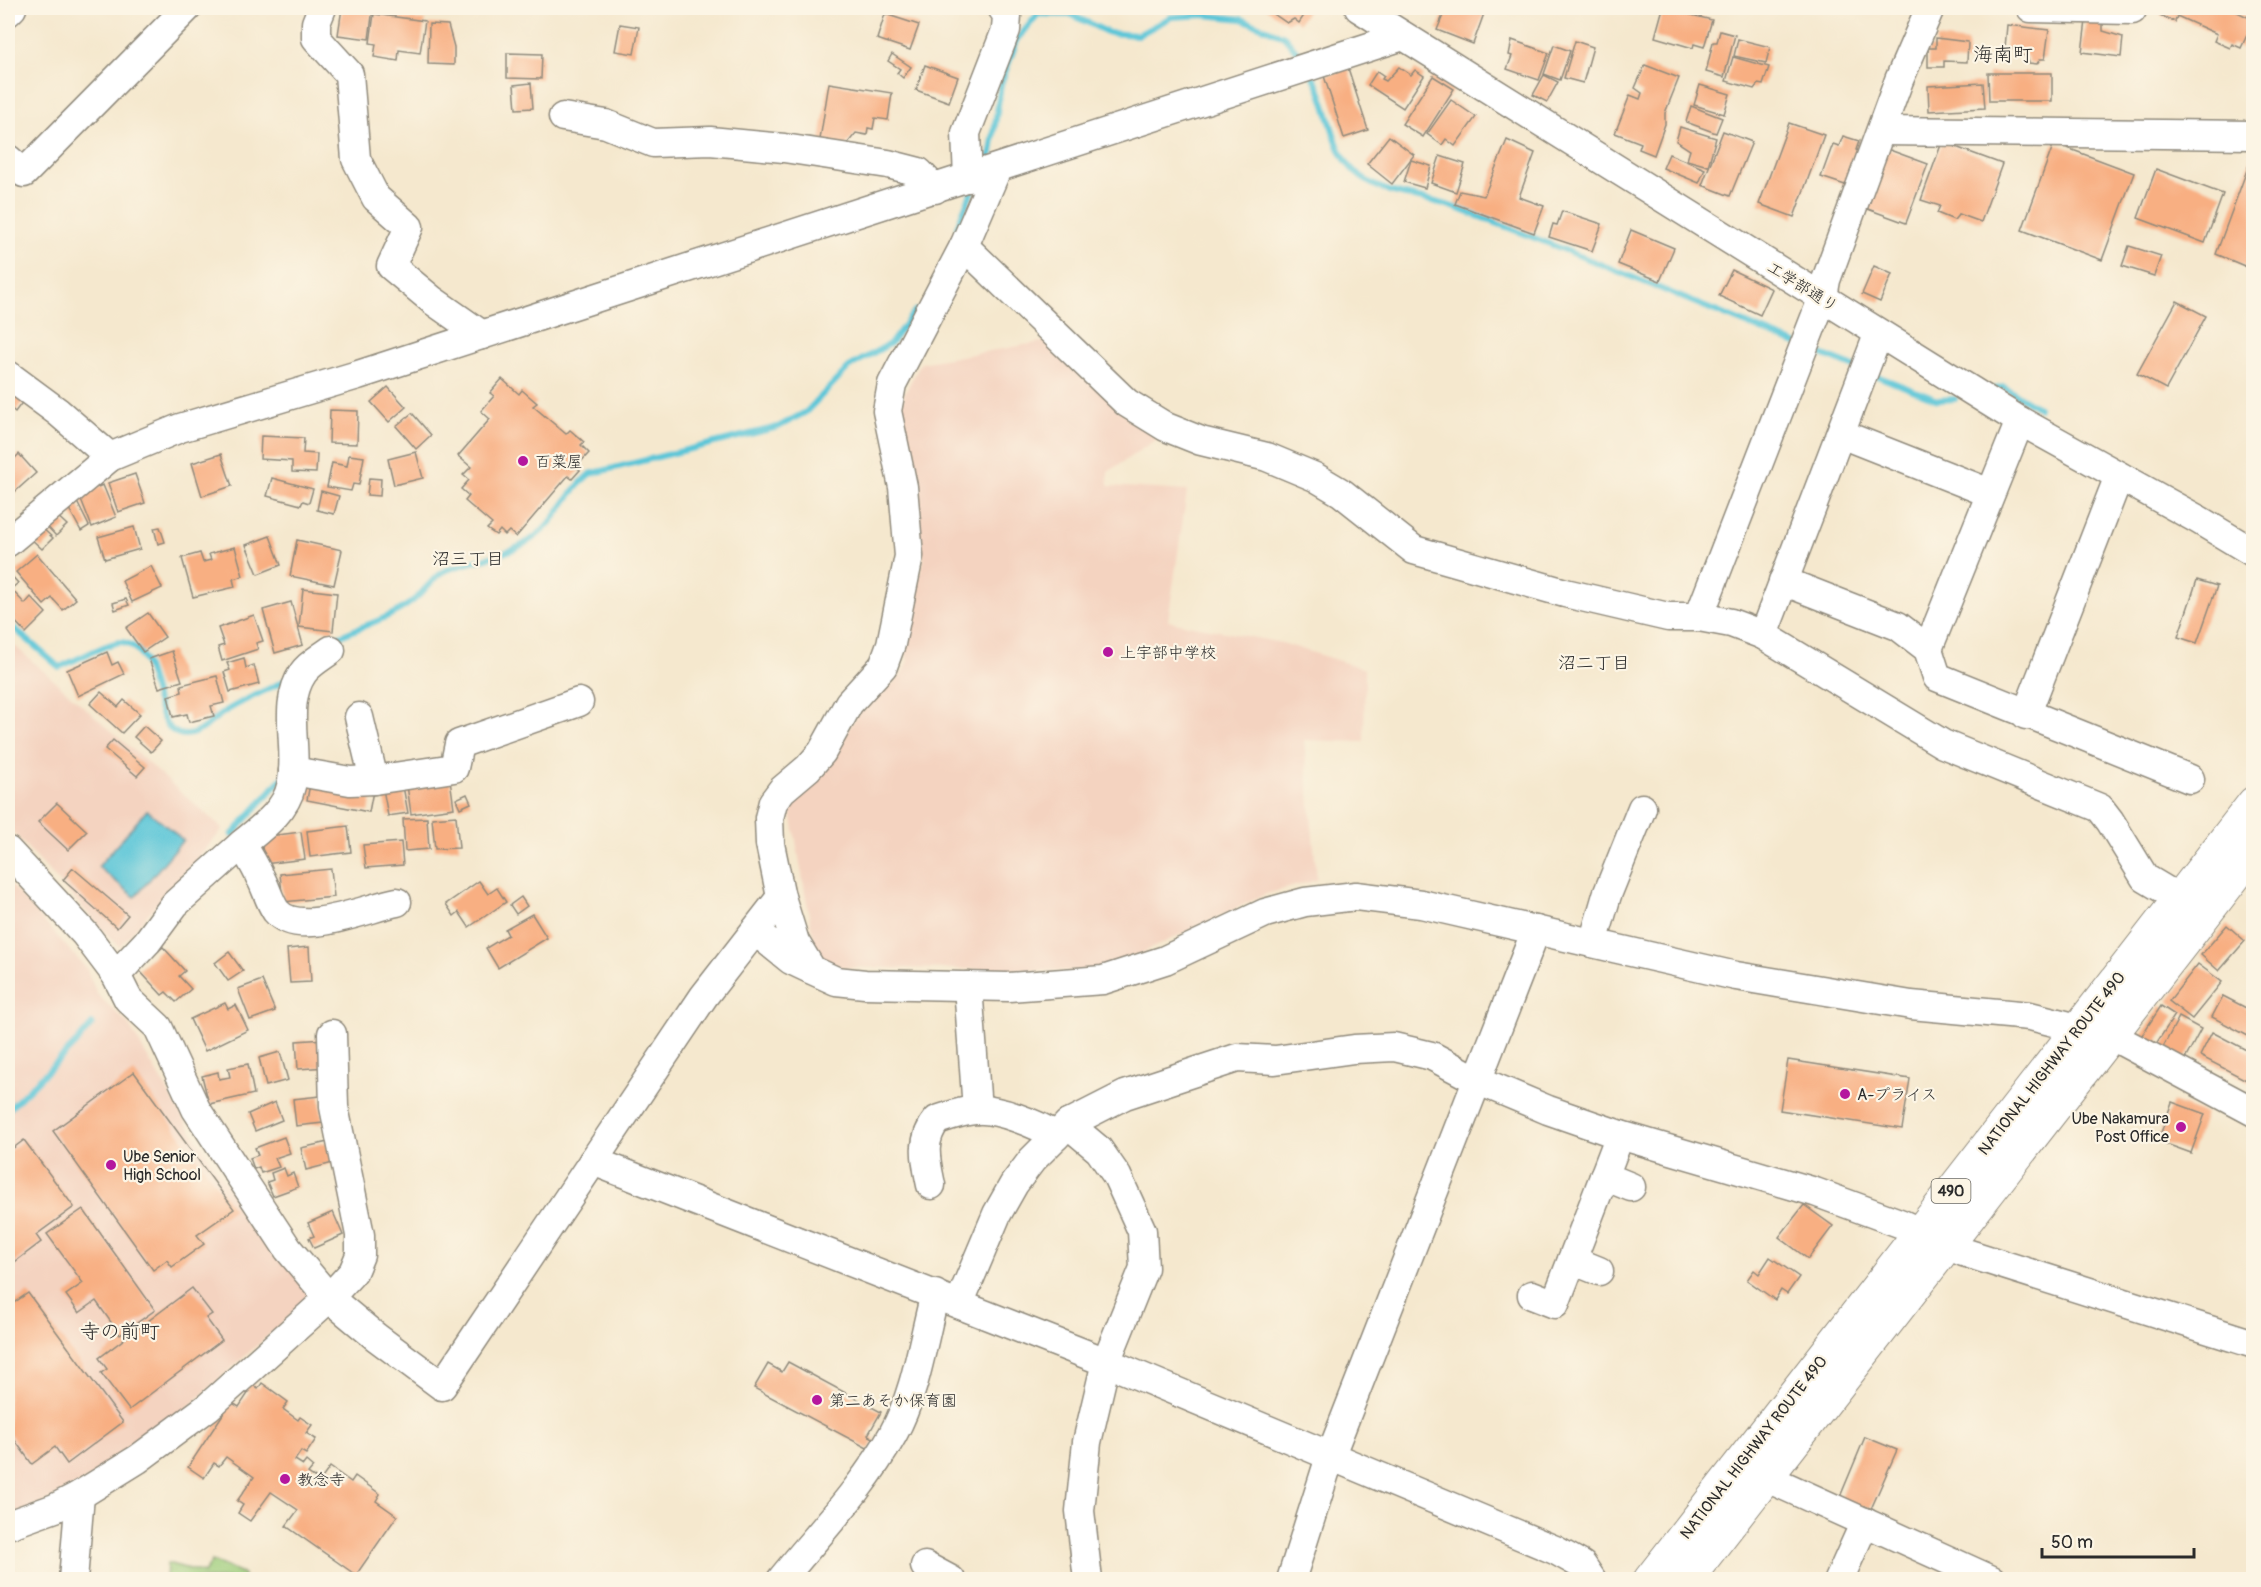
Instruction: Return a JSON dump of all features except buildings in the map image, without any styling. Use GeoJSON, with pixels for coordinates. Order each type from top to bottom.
{"type":"FeatureCollection","features":[{"type":"Feature","properties":{"kind":"highway","name":"NATIONAL HIGHWAY ROUTE 490"},"geometry":{"type":"LineString","coordinates":[[1650,1580],[1752,1472],[1933,1239],[2110,1035],[2253,803]]}},
{"type":"Feature","properties":{"kind":"highway","name":"NATIONAL HIGHWAY ROUTE 490"},"geometry":{"type":"LineString","coordinates":[[1933,1239],[2078,1028],[2191,906],[2253,851]]}},
{"type":"Feature","properties":{"kind":"highway","name":"NATIONAL HIGHWAY ROUTE 490"},"geometry":{"type":"LineString","coordinates":[[1686,1580],[1752,1472]]}},
{"type":"Feature","properties":{"kind":"street"},"geometry":{"type":"LineString","coordinates":[[8,12],[12,8]]}},
{"type":"Feature","properties":{"kind":"street"},"geometry":{"type":"LineString","coordinates":[[8,159],[24,173],[187,8]]}},
{"type":"Feature","properties":{"kind":"street"},"geometry":{"type":"LineString","coordinates":[[322,8],[316,23],[316,38],[349,74],[356,159],[376,198],[409,227],[392,266],[432,300],[482,334]]}},
{"type":"Feature","properties":{"kind":"street"},"geometry":{"type":"LineString","coordinates":[[968,178],[966,133],[1006,30],[1007,15],[1002,8]]}},
{"type":"Feature","properties":{"kind":"street","name":"工学部通り"},"geometry":{"type":"LineString","coordinates":[[1359,8],[1823,297],[1878,335],[2020,421],[2253,554]]}},
{"type":"Feature","properties":{"kind":"street"},"geometry":{"type":"LineString","coordinates":[[1699,617],[1823,297],[1826,280],[1899,80],[1930,8]]}},
{"type":"Feature","properties":{"kind":"street"},"geometry":{"type":"LineString","coordinates":[[2031,8],[2132,10],[2133,8]]}},
{"type":"Feature","properties":{"kind":"street"},"geometry":{"type":"LineString","coordinates":[[8,542],[110,457],[180,428],[935,189],[1403,36]]}},
{"type":"Feature","properties":{"kind":"street"},"geometry":{"type":"LineString","coordinates":[[562,117],[606,124],[653,143],[721,142],[784,148],[888,164],[919,172],[935,189]]}},
{"type":"Feature","properties":{"kind":"street"},"geometry":{"type":"LineString","coordinates":[[1881,131],[2253,135]]}},
{"type":"Feature","properties":{"kind":"street"},"geometry":{"type":"LineString","coordinates":[[812,970],[795,942],[781,897],[770,844],[769,818],[773,802],[782,790],[808,768],[822,752],[849,703],[883,666],[891,644],[909,556],[903,487],[887,411],[892,384],[964,246],[997,169]]}},
{"type":"Feature","properties":{"kind":"street"},"geometry":{"type":"LineString","coordinates":[[964,246],[1127,403],[1166,427],[1201,441],[1267,458],[1315,477],[1342,493],[1414,550],[1588,598],[1668,616],[1699,617],[1731,623],[1762,635],[1943,744],[2100,808],[2145,878],[2191,906]]}},
{"type":"Feature","properties":{"kind":"street"},"geometry":{"type":"LineString","coordinates":[[1762,635],[1878,335]]}},
{"type":"Feature","properties":{"kind":"street"},"geometry":{"type":"LineString","coordinates":[[8,375],[58,412],[110,457]]}},
{"type":"Feature","properties":{"kind":"street"},"geometry":{"type":"LineString","coordinates":[[1928,649],[2020,421]]}},
{"type":"Feature","properties":{"kind":"street"},"geometry":{"type":"LineString","coordinates":[[1841,434],[1990,493]]}},
{"type":"Feature","properties":{"kind":"street"},"geometry":{"type":"LineString","coordinates":[[2026,715],[2119,476]]}},
{"type":"Feature","properties":{"kind":"street"},"geometry":{"type":"LineString","coordinates":[[1783,581],[1898,626],[1928,649],[1937,677],[2026,715],[2190,779]]}},
{"type":"Feature","properties":{"kind":"street"},"geometry":{"type":"LineString","coordinates":[[116,975],[147,942],[175,904],[264,826],[284,804],[291,787],[293,771],[294,689],[304,671],[331,650]]}},
{"type":"Feature","properties":{"kind":"street"},"geometry":{"type":"LineString","coordinates":[[293,771],[350,781],[374,780],[454,768],[459,744],[579,702]]}},
{"type":"Feature","properties":{"kind":"street"},"geometry":{"type":"LineString","coordinates":[[359,717],[374,780]]}},
{"type":"Feature","properties":{"kind":"street"},"geometry":{"type":"LineString","coordinates":[[1593,943],[1607,895],[1642,808]]}},
{"type":"Feature","properties":{"kind":"street"},"geometry":{"type":"LineString","coordinates":[[242,844],[277,911],[290,920],[313,921],[346,918],[376,906],[397,902]]}},
{"type":"Feature","properties":{"kind":"street"},"geometry":{"type":"LineString","coordinates":[[8,851],[86,934],[116,975],[128,999],[158,1027],[196,1109],[288,1249],[329,1298],[376,1337],[442,1386],[704,996],[781,897]]}},
{"type":"Feature","properties":{"kind":"street"},"geometry":{"type":"LineString","coordinates":[[755,931],[791,960],[836,981],[865,984],[1048,986],[1103,980],[1165,960],[1265,913],[1305,902],[1356,896],[1420,904],[1736,976],[1834,994],[2030,1016],[2110,1035],[2253,1112]]}},
{"type":"Feature","properties":{"kind":"street"},"geometry":{"type":"LineString","coordinates":[[1291,1580],[1330,1457],[1536,930]]}},
{"type":"Feature","properties":{"kind":"street"},"geometry":{"type":"LineString","coordinates":[[968,986],[976,1110]]}},
{"type":"Feature","properties":{"kind":"street"},"geometry":{"type":"LineString","coordinates":[[8,1525],[55,1508],[138,1459],[207,1407],[329,1298],[353,1272],[360,1255],[360,1234],[334,1107],[332,1034]]}},
{"type":"Feature","properties":{"kind":"street"},"geometry":{"type":"LineString","coordinates":[[781,1580],[867,1474],[894,1433],[947,1299],[1014,1184],[1032,1160],[1062,1130],[1125,1095],[1185,1073],[1237,1058],[1275,1060],[1354,1049],[1394,1047],[1432,1056],[1477,1080],[1548,1110],[1620,1136],[1815,1192],[1933,1239],[2253,1344]]}},
{"type":"Feature","properties":{"kind":"street"},"geometry":{"type":"LineString","coordinates":[[931,1185],[924,1152],[930,1128],[937,1120],[976,1110],[1062,1130],[1099,1150],[1118,1176],[1142,1231],[1144,1268],[1106,1362],[1087,1442],[1080,1511],[1088,1580]]}},
{"type":"Feature","properties":{"kind":"street"},"geometry":{"type":"LineString","coordinates":[[1532,1295],[1555,1304],[1620,1136]]}},
{"type":"Feature","properties":{"kind":"street"},"geometry":{"type":"LineString","coordinates":[[593,1161],[1106,1362],[1555,1550],[1582,1565],[1592,1580]]}},
{"type":"Feature","properties":{"kind":"street"},"geometry":{"type":"LineString","coordinates":[[1604,1176],[1631,1187]]}},
{"type":"Feature","properties":{"kind":"street"},"geometry":{"type":"LineString","coordinates":[[1572,1260],[1599,1270]]}},
{"type":"Feature","properties":{"kind":"street"},"geometry":{"type":"LineString","coordinates":[[1752,1472],[1992,1580]]}},
{"type":"Feature","properties":{"kind":"street"},"geometry":{"type":"LineString","coordinates":[[73,1580],[80,1495]]}},
{"type":"Feature","properties":{"kind":"street"},"geometry":{"type":"LineString","coordinates":[[1839,1580],[1865,1522]]}},
{"type":"Feature","properties":{"kind":"shaded area","name":"上宇部中学校"},"geometry":{"type":"Polygon","coordinates":[[[1053,340],[1164,434],[1108,472],[1108,486],[1187,491],[1168,621],[1282,643],[1365,669],[1364,742],[1304,740],[1317,880],[1266,894],[1108,969],[1078,971],[836,967],[823,962],[815,949],[789,801],[816,780],[862,708],[901,676],[908,661],[900,634],[924,560],[899,430],[904,394],[921,363],[1053,340]]]}},
{"type":"Feature","properties":{"kind":"shaded area"},"geometry":{"type":"Polygon","coordinates":[[[8,640],[223,829],[119,947],[8,827],[8,640]]]}},
{"type":"Feature","properties":{"kind":"shaded area","name":"Ube Senior High School"},"geometry":{"type":"Polygon","coordinates":[[[8,882],[86,968],[97,994],[128,1024],[187,1124],[241,1206],[309,1291],[310,1298],[139,1451],[8,1522],[8,882]]]}},
{"type":"Feature","properties":{"kind":"green space"},"geometry":{"type":"Polygon","coordinates":[[[212,1561],[244,1574],[244,1579],[166,1579],[167,1563],[204,1573],[212,1561]]]}},
{"type":"Feature","properties":{"kind":"water"},"geometry":{"type":"Polygon","coordinates":[[[147,810],[183,840],[135,897],[98,867],[147,810]]]}},
{"type":"Feature","properties":{"kind":"waterway"},"geometry":{"type":"LineString","coordinates":[[986,162],[991,153],[1001,84],[1017,40],[1038,14],[1072,15],[1109,33],[1138,35],[1171,17],[1205,15],[1242,19],[1284,36],[1303,59]]}},
{"type":"Feature","properties":{"kind":"waterway"},"geometry":{"type":"LineString","coordinates":[[1311,73],[1323,98],[1340,151],[1355,172],[1366,180],[1389,191],[1440,203],[1496,223],[1796,344]]}},
{"type":"Feature","properties":{"kind":"waterway"},"geometry":{"type":"LineString","coordinates":[[957,227],[975,184]]}},
{"type":"Feature","properties":{"kind":"waterway"},"geometry":{"type":"LineString","coordinates":[[332,640],[401,609],[415,599],[437,576],[447,570],[504,553],[526,543],[544,529],[575,489],[590,474],[778,427],[806,412],[849,367],[891,343],[915,311]]}},
{"type":"Feature","properties":{"kind":"waterway"},"geometry":{"type":"LineString","coordinates":[[1811,350],[1857,368]]}},
{"type":"Feature","properties":{"kind":"waterway"},"geometry":{"type":"LineString","coordinates":[[1872,374],[1938,400],[1955,399]]}},
{"type":"Feature","properties":{"kind":"waterway"},"geometry":{"type":"LineString","coordinates":[[1992,390],[2004,387],[2038,408]]}},
{"type":"Feature","properties":{"kind":"waterway"},"geometry":{"type":"LineString","coordinates":[[8,623],[59,667],[116,643],[122,642],[135,648],[143,659],[164,720],[173,731],[185,735],[200,731],[228,710],[289,678]]}},
{"type":"Feature","properties":{"kind":"waterway"},"geometry":{"type":"LineString","coordinates":[[232,835],[281,779]]}},
{"type":"Feature","properties":{"kind":"waterway"},"geometry":{"type":"LineString","coordinates":[[8,1110],[76,1043],[92,1024]]}},
{"type":"Feature","properties":{"kind":"place","name":"百菜屋"},"geometry":{"type":"Point","coordinates":[523,461]}},
{"type":"Feature","properties":{"kind":"place","name":"上宇部中学校"},"geometry":{"type":"Point","coordinates":[1108,652]}},
{"type":"Feature","properties":{"kind":"place","name":"A-プライス"},"geometry":{"type":"Point","coordinates":[1845,1094]}},
{"type":"Feature","properties":{"kind":"place","name":"Ube Nakamura Post Office"},"geometry":{"type":"Point","coordinates":[2181,1127]}},
{"type":"Feature","properties":{"kind":"place","name":"Ube Senior High School"},"geometry":{"type":"Point","coordinates":[111,1165]}},
{"type":"Feature","properties":{"kind":"place","name":"第二あそか保育園"},"geometry":{"type":"Point","coordinates":[817,1400]}},
{"type":"Feature","properties":{"kind":"place","name":"教念寺"},"geometry":{"type":"Point","coordinates":[285,1479]}},
{"type":"Feature","properties":{"kind":"district","name":"海南町"},"geometry":{"type":"Point","coordinates":[2003,54]}},
{"type":"Feature","properties":{"kind":"district","name":"沼三丁目"},"geometry":{"type":"Point","coordinates":[468,559]}},
{"type":"Feature","properties":{"kind":"district","name":"沼二丁目"},"geometry":{"type":"Point","coordinates":[1594,663]}},
{"type":"Feature","properties":{"kind":"district","name":"寺の前町"},"geometry":{"type":"Point","coordinates":[120,1331]}}]}
